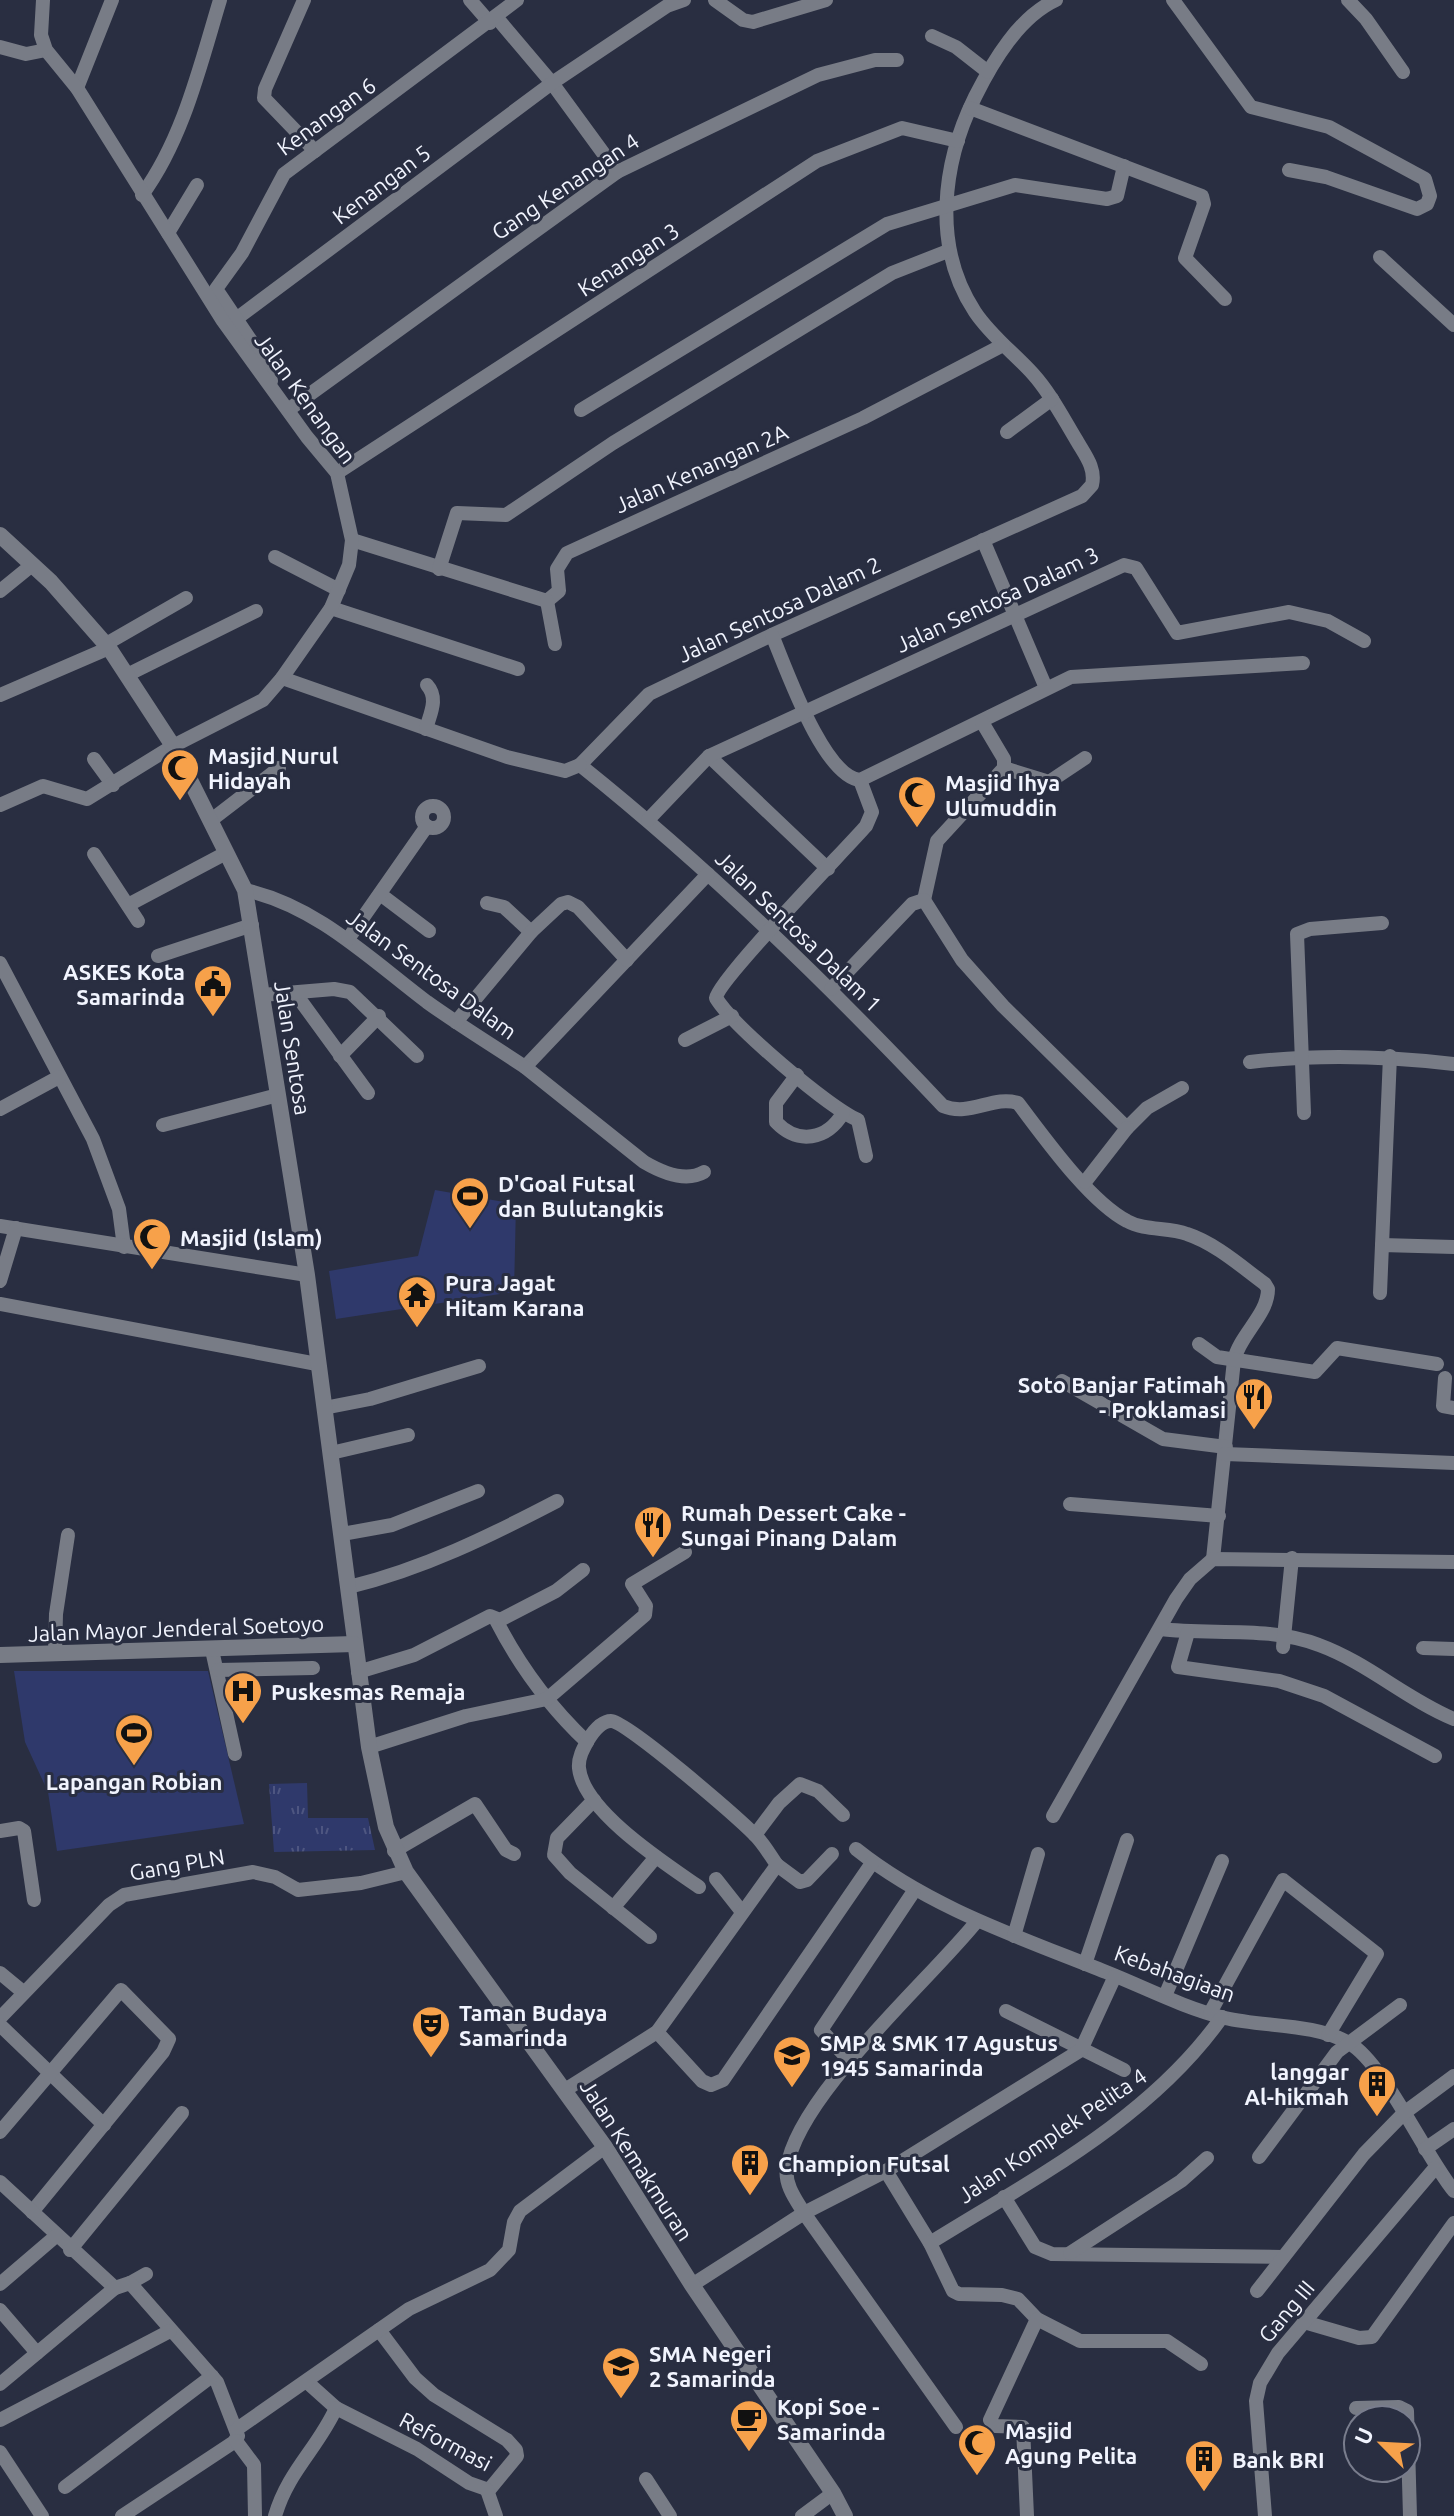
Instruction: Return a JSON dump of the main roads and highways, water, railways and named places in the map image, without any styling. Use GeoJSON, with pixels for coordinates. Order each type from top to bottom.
{"type":"FeatureCollection","features":[{"type":"Feature","properties":{"kind":"place","name":"Masjid Nurul Hidayah"},"geometry":{"type":"Point","coordinates":[180,802]}},
{"type":"Feature","properties":{"kind":"place","name":"Masjid Ihya Ulumuddin"},"geometry":{"type":"Point","coordinates":[917,829]}},
{"type":"Feature","properties":{"kind":"place","name":"ASKES Kota Samarinda"},"geometry":{"type":"Point","coordinates":[213,1018]}},
{"type":"Feature","properties":{"kind":"place","name":"D'Goal Futsal dan Bulutangkis"},"geometry":{"type":"Point","coordinates":[470,1230]}},
{"type":"Feature","properties":{"kind":"place","name":"Masjid (Islam)"},"geometry":{"type":"Point","coordinates":[152,1271]}},
{"type":"Feature","properties":{"kind":"place","name":"Pura Jagat Hitam Karana"},"geometry":{"type":"Point","coordinates":[417,1329]}},
{"type":"Feature","properties":{"kind":"place","name":"Soto Banjar Fatimah - Proklamasi"},"geometry":{"type":"Point","coordinates":[1254,1431]}},
{"type":"Feature","properties":{"kind":"place","name":"Rumah Dessert Cake - Sungai Pinang Dalam"},"geometry":{"type":"Point","coordinates":[653,1559]}},
{"type":"Feature","properties":{"kind":"place","name":"Puskesmas Remaja"},"geometry":{"type":"Point","coordinates":[243,1725]}},
{"type":"Feature","properties":{"kind":"place","name":"Lapangan Robian"},"geometry":{"type":"Point","coordinates":[134,1767]}},
{"type":"Feature","properties":{"kind":"place","name":"Taman Budaya Samarinda"},"geometry":{"type":"Point","coordinates":[431,2059]}},
{"type":"Feature","properties":{"kind":"place","name":"SMP & SMK 17 Agustus 1945 Samarinda"},"geometry":{"type":"Point","coordinates":[792,2089]}},
{"type":"Feature","properties":{"kind":"place","name":"langgar Al-hikmah"},"geometry":{"type":"Point","coordinates":[1377,2118]}},
{"type":"Feature","properties":{"kind":"place","name":"Champion Futsal"},"geometry":{"type":"Point","coordinates":[750,2197]}},
{"type":"Feature","properties":{"kind":"place","name":"SMA Negeri 2 Samarinda"},"geometry":{"type":"Point","coordinates":[621,2400]}},
{"type":"Feature","properties":{"kind":"place","name":"Kopi Soe - Samarinda"},"geometry":{"type":"Point","coordinates":[749,2453]}},
{"type":"Feature","properties":{"kind":"place","name":"Masjid Agung Pelita"},"geometry":{"type":"Point","coordinates":[977,2477]}},
{"type":"Feature","properties":{"kind":"place","name":"Bank BRI"},"geometry":{"type":"Point","coordinates":[1204,2493]}}]}
